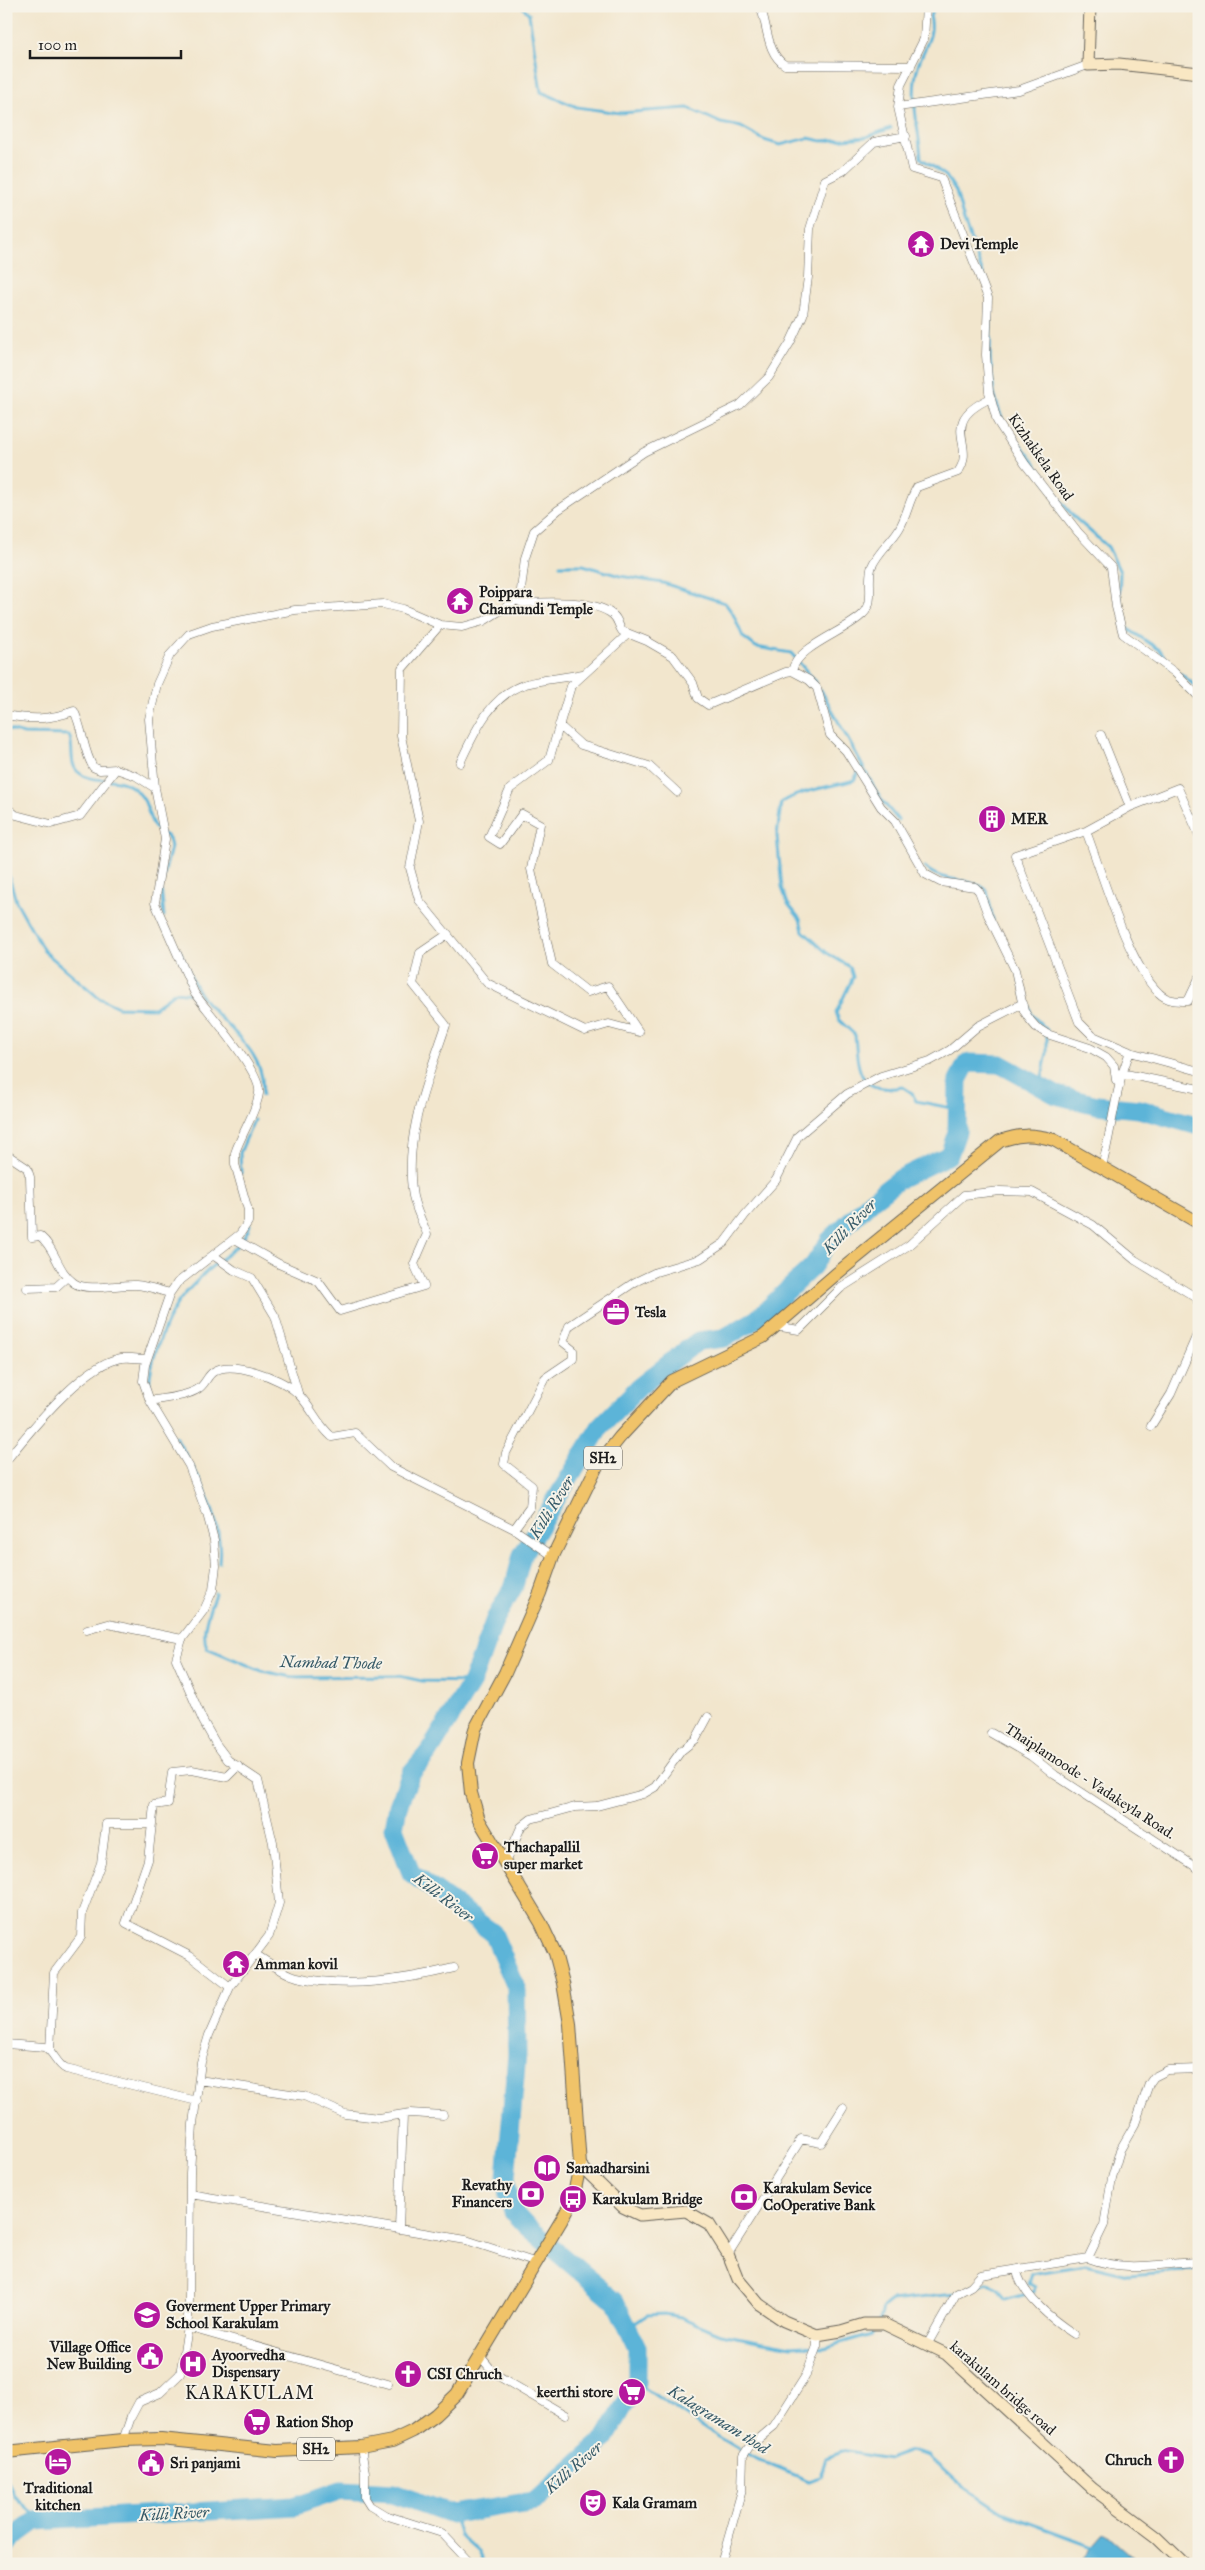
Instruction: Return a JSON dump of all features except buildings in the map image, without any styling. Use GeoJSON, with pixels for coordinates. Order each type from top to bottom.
{"type":"FeatureCollection","features":[{"type":"Feature","properties":{"kind":"main road"},"geometry":{"type":"LineString","coordinates":[[1090,6],[1088,65],[1119,64],[1199,73]]}},
{"type":"Feature","properties":{"kind":"main road","name":"SH2"},"geometry":{"type":"LineString","coordinates":[[6,2452],[123,2440],[161,2439],[277,2451],[360,2447],[392,2441],[413,2431],[435,2415],[457,2394],[564,2216],[573,2198],[580,2165],[570,2024],[556,1954],[541,1922],[479,1820],[470,1786],[468,1763],[475,1729],[505,1673],[540,1593],[553,1556],[596,1466],[672,1381],[763,1337],[1000,1141],[1019,1135],[1036,1135],[1054,1140],[1199,1223]]}},
{"type":"Feature","properties":{"kind":"main road","name":"karakulam bridge road"},"geometry":{"type":"LineString","coordinates":[[580,2165],[623,2207],[640,2216],[686,2211],[709,2224],[728,2254],[738,2279],[759,2304],[784,2321],[817,2335],[842,2332],[879,2323],[946,2354],[1093,2489],[1157,2537],[1185,2564]]}},
{"type":"Feature","properties":{"kind":"street"},"geometry":{"type":"LineString","coordinates":[[760,6],[770,44],[779,61],[785,65],[910,66]]}},
{"type":"Feature","properties":{"kind":"street","name":"Kizhakkela Road"},"geometry":{"type":"LineString","coordinates":[[926,6],[924,39],[901,85],[898,107],[912,169],[941,178],[988,298],[986,355],[991,398],[997,421],[1025,464],[1078,532],[1111,567],[1116,606],[1123,634],[1174,672],[1199,697]]}},
{"type":"Feature","properties":{"kind":"street"},"geometry":{"type":"LineString","coordinates":[[898,107],[1019,90],[1088,65]]}},
{"type":"Feature","properties":{"kind":"street"},"geometry":{"type":"LineString","coordinates":[[123,2440],[131,2417],[139,2402],[160,2393],[180,2374],[187,2327],[193,2124],[201,2062],[209,2035],[230,1987],[269,1936],[279,1903],[277,1869],[263,1795],[258,1780],[222,1752],[203,1721],[176,1659],[182,1639],[204,1610],[213,1590],[216,1566],[214,1540],[207,1514],[189,1466],[143,1381],[147,1359],[170,1293],[177,1283],[235,1239],[248,1222],[248,1210],[235,1164],[235,1154],[259,1094],[260,1083],[252,1068],[194,993],[155,904],[165,838],[155,788],[149,720],[157,684],[170,655],[189,634],[212,626],[295,610],[383,604],[403,609],[440,625],[462,627],[484,621],[520,598],[525,558],[534,531],[558,510],[644,452],[740,405],[769,377],[790,343],[802,315],[808,278],[810,229],[825,180],[843,171],[874,142],[906,136]]}},
{"type":"Feature","properties":{"kind":"street"},"geometry":{"type":"LineString","coordinates":[[516,600],[524,603],[593,606],[615,616],[620,629],[647,641],[673,656],[693,683],[698,698],[708,705],[792,671],[797,660],[806,651],[841,631],[865,613],[871,591],[872,566],[901,527],[917,487],[958,472],[964,456],[960,431],[962,421],[973,409],[991,398]]}},
{"type":"Feature","properties":{"kind":"street"},"geometry":{"type":"LineString","coordinates":[[440,625],[402,668],[401,736],[419,821],[410,868],[419,900],[487,983],[585,1031],[609,1024],[639,1032],[608,986],[588,992],[552,964],[531,869],[540,824],[522,814],[500,844],[490,837],[510,789],[549,760],[571,686],[628,634]]}},
{"type":"Feature","properties":{"kind":"street"},"geometry":{"type":"LineString","coordinates":[[792,671],[809,680],[817,688],[830,736],[846,751],[881,807],[895,821],[925,874],[940,882],[975,887],[980,891],[988,915],[1015,970],[1024,1011],[1036,1027],[1059,1039],[1090,1048],[1106,1058],[1114,1066],[1116,1080],[1120,1085]]}},
{"type":"Feature","properties":{"kind":"street"},"geometry":{"type":"LineString","coordinates":[[460,763],[475,730],[501,697],[524,685],[584,674]]}},
{"type":"Feature","properties":{"kind":"street"},"geometry":{"type":"LineString","coordinates":[[6,715],[32,720],[57,717],[74,711],[80,723],[88,759],[93,767],[100,770],[116,769],[136,776],[155,788]]}},
{"type":"Feature","properties":{"kind":"street"},"geometry":{"type":"LineString","coordinates":[[559,725],[581,745],[649,766],[677,792]]}},
{"type":"Feature","properties":{"kind":"street"},"geometry":{"type":"LineString","coordinates":[[1102,736],[1130,808]]}},
{"type":"Feature","properties":{"kind":"street"},"geometry":{"type":"LineString","coordinates":[[6,808],[16,815],[51,824],[80,816],[116,769]]}},
{"type":"Feature","properties":{"kind":"street"},"geometry":{"type":"LineString","coordinates":[[1199,835],[1178,788],[1130,808],[1086,831],[1015,855],[1079,1022],[1093,1036],[1130,1052],[1199,1071]]}},
{"type":"Feature","properties":{"kind":"street"},"geometry":{"type":"LineString","coordinates":[[1086,831],[1132,952],[1144,975],[1160,995],[1173,1001],[1188,1000],[1199,978]]}},
{"type":"Feature","properties":{"kind":"street"},"geometry":{"type":"LineString","coordinates":[[235,1239],[279,1264],[318,1281],[340,1311],[424,1286],[414,1264],[427,1234],[412,1192],[411,1155],[415,1117],[446,1025],[413,984],[420,953],[448,934]]}},
{"type":"Feature","properties":{"kind":"street"},"geometry":{"type":"LineString","coordinates":[[514,1529],[530,1507],[532,1486],[504,1464],[506,1453],[545,1378],[573,1359],[573,1350],[563,1342],[569,1326],[635,1282],[656,1272],[700,1258],[724,1243],[745,1215],[776,1180],[798,1136],[847,1094],[873,1080],[930,1060],[950,1050],[978,1026],[1023,1003]]}},
{"type":"Feature","properties":{"kind":"street"},"geometry":{"type":"LineString","coordinates":[[1102,1167],[1110,1136],[1121,1073],[1130,1052]]}},
{"type":"Feature","properties":{"kind":"street"},"geometry":{"type":"LineString","coordinates":[[1121,1073],[1199,1089]]}},
{"type":"Feature","properties":{"kind":"street"},"geometry":{"type":"LineString","coordinates":[[6,1154],[27,1168],[30,1177],[32,1237],[40,1236],[50,1244],[67,1277],[75,1284],[83,1287],[134,1285],[170,1293]]}},
{"type":"Feature","properties":{"kind":"street"},"geometry":{"type":"LineString","coordinates":[[775,1326],[799,1330],[841,1288],[909,1245],[964,1195],[1000,1191],[1032,1192],[1093,1225],[1136,1260],[1198,1296],[1199,1307]]}},
{"type":"Feature","properties":{"kind":"street"},"geometry":{"type":"LineString","coordinates":[[214,1255],[252,1278],[275,1316],[298,1394],[321,1427],[332,1437],[355,1433],[391,1467],[514,1529],[553,1556]]}},
{"type":"Feature","properties":{"kind":"street"},"geometry":{"type":"LineString","coordinates":[[27,1288],[56,1286],[67,1277]]}},
{"type":"Feature","properties":{"kind":"street"},"geometry":{"type":"LineString","coordinates":[[1151,1426],[1171,1394],[1199,1330]]}},
{"type":"Feature","properties":{"kind":"street"},"geometry":{"type":"LineString","coordinates":[[6,1462],[24,1438],[91,1370],[118,1358],[147,1359]]}},
{"type":"Feature","properties":{"kind":"street"},"geometry":{"type":"LineString","coordinates":[[152,1400],[176,1394],[184,1395],[200,1388],[213,1372],[225,1367],[240,1368],[274,1379],[298,1394]]}},
{"type":"Feature","properties":{"kind":"street"},"geometry":{"type":"LineString","coordinates":[[87,1630],[108,1624],[182,1639]]}},
{"type":"Feature","properties":{"kind":"street"},"geometry":{"type":"LineString","coordinates":[[504,1863],[521,1827],[531,1819],[575,1807],[597,1806],[643,1794],[655,1787],[677,1756],[696,1739],[708,1718]]}},
{"type":"Feature","properties":{"kind":"street","name":"Thaiplamoode - Vadakeyla Road."},"geometry":{"type":"LineString","coordinates":[[991,1733],[1031,1756],[1055,1775],[1199,1869]]}},
{"type":"Feature","properties":{"kind":"street"},"geometry":{"type":"LineString","coordinates":[[230,1987],[190,1956],[126,1923],[148,1860],[154,1805],[168,1802],[172,1772],[192,1770],[227,1777],[238,1766]]}},
{"type":"Feature","properties":{"kind":"street"},"geometry":{"type":"LineString","coordinates":[[152,1824],[106,1824],[101,1863],[82,1913],[80,1937],[54,1973],[50,2050],[60,2066],[66,2069],[196,2101]]}},
{"type":"Feature","properties":{"kind":"street"},"geometry":{"type":"LineString","coordinates":[[256,1955],[295,1976],[340,1983],[411,1979],[454,1968]]}},
{"type":"Feature","properties":{"kind":"street"},"geometry":{"type":"LineString","coordinates":[[6,2044],[37,2046],[50,2050]]}},
{"type":"Feature","properties":{"kind":"street"},"geometry":{"type":"LineString","coordinates":[[1088,2258],[1104,2225],[1112,2178],[1120,2150],[1134,2124],[1149,2084],[1154,2076],[1168,2070],[1199,2069]]}},
{"type":"Feature","properties":{"kind":"street"},"geometry":{"type":"LineString","coordinates":[[199,2080],[304,2096],[345,2114],[379,2118],[410,2113],[442,2115]]}},
{"type":"Feature","properties":{"kind":"street"},"geometry":{"type":"LineString","coordinates":[[728,2254],[801,2139],[821,2143],[843,2108]]}},
{"type":"Feature","properties":{"kind":"street"},"geometry":{"type":"LineString","coordinates":[[399,2229],[404,2115]]}},
{"type":"Feature","properties":{"kind":"street"},"geometry":{"type":"LineString","coordinates":[[190,2194],[466,2240],[537,2263]]}},
{"type":"Feature","properties":{"kind":"street"},"geometry":{"type":"LineString","coordinates":[[927,2345],[956,2294],[971,2286],[981,2275],[1016,2271],[1035,2266],[1088,2258],[1101,2263],[1140,2268],[1199,2262]]}},
{"type":"Feature","properties":{"kind":"street"},"geometry":{"type":"LineString","coordinates":[[1016,2271],[1019,2282],[1052,2319],[1074,2334]]}},
{"type":"Feature","properties":{"kind":"street"},"geometry":{"type":"LineString","coordinates":[[187,2327],[388,2384]]}},
{"type":"Feature","properties":{"kind":"street"},"geometry":{"type":"LineString","coordinates":[[721,2564],[742,2490],[743,2456],[749,2447],[774,2426],[806,2377],[817,2346],[817,2335]]}},
{"type":"Feature","properties":{"kind":"street"},"geometry":{"type":"LineString","coordinates":[[480,2356],[496,2374],[564,2415]]}},
{"type":"Feature","properties":{"kind":"street"},"geometry":{"type":"LineString","coordinates":[[360,2447],[365,2472],[365,2498],[370,2506],[385,2515],[442,2533],[471,2564]]}},
{"type":"Feature","properties":{"kind":"water"},"geometry":{"type":"Polygon","coordinates":[[[1105,2532],[1141,2564],[1086,2564],[1081,2559],[1105,2532]]]}},
{"type":"Feature","properties":{"kind":"waterway"},"geometry":{"type":"LineString","coordinates":[[522,6],[529,14],[541,92],[577,107],[620,113],[688,108],[721,123],[741,127],[764,140],[780,145],[808,138],[822,141],[866,137],[891,128]]}},
{"type":"Feature","properties":{"kind":"waterway"},"geometry":{"type":"LineString","coordinates":[[935,6],[930,16],[931,29],[929,40],[919,63],[914,86],[921,158],[946,176],[956,191],[964,221],[989,291]]}},
{"type":"Feature","properties":{"kind":"waterway"},"geometry":{"type":"LineString","coordinates":[[991,297],[990,359],[994,394],[1004,425],[1034,461],[1053,492],[1075,518],[1108,547],[1120,572],[1119,602]]}},
{"type":"Feature","properties":{"kind":"waterway"},"geometry":{"type":"LineString","coordinates":[[560,565],[583,565],[620,576],[663,583],[725,603],[733,614],[743,637],[756,647],[791,653],[816,682]]}},
{"type":"Feature","properties":{"kind":"waterway"},"geometry":{"type":"LineString","coordinates":[[1125,627],[1160,650],[1171,666]]}},
{"type":"Feature","properties":{"kind":"waterway"},"geometry":{"type":"LineString","coordinates":[[1181,674],[1199,689]]}},
{"type":"Feature","properties":{"kind":"waterway"},"geometry":{"type":"LineString","coordinates":[[821,690],[862,765],[854,780],[806,792],[781,803],[777,836],[782,888],[788,904],[800,919],[803,931],[827,953],[850,967],[853,977],[836,1013],[839,1020],[855,1035],[857,1059],[863,1078],[869,1084],[877,1087],[888,1089],[903,1087],[912,1093],[916,1101],[956,1109]]}},
{"type":"Feature","properties":{"kind":"waterway"},"geometry":{"type":"LineString","coordinates":[[6,729],[24,734],[69,735],[73,763],[77,771],[90,778],[125,783],[143,798],[150,819],[157,830],[169,838],[171,847],[161,887],[164,916]]}},
{"type":"Feature","properties":{"kind":"waterway"},"geometry":{"type":"LineString","coordinates":[[862,765],[880,798],[898,820]]}},
{"type":"Feature","properties":{"kind":"waterway","name":"Nambad Thode"},"geometry":{"type":"LineString","coordinates":[[6,866],[16,901],[44,951],[99,998],[118,1007],[154,1008],[175,992],[195,994]]}},
{"type":"Feature","properties":{"kind":"waterway"},"geometry":{"type":"LineString","coordinates":[[925,867],[939,876],[972,883],[987,890],[993,920]]}},
{"type":"Feature","properties":{"kind":"waterway","name":"Nambad Thode"},"geometry":{"type":"LineString","coordinates":[[179,949],[200,994],[251,1052],[258,1065],[262,1079],[262,1095]]}},
{"type":"Feature","properties":{"kind":"waterway"},"geometry":{"type":"LineString","coordinates":[[1018,970],[1031,1014],[1047,1030],[1047,1053],[1040,1087]]}},
{"type":"Feature","properties":{"kind":"waterway","name":"Killi River"},"geometry":{"type":"LineString","coordinates":[[6,2548],[14,2537],[36,2521],[295,2506],[341,2490],[393,2493],[452,2514],[535,2501],[605,2439],[637,2383],[637,2347],[615,2301],[526,2226],[513,2212],[508,2196],[506,2177],[517,2054],[516,1987],[493,1933],[411,1873],[394,1828],[398,1806],[411,1773],[429,1752],[472,1682],[495,1619],[514,1586],[522,1555],[600,1427],[639,1387],[698,1341],[724,1338],[757,1319],[813,1266],[829,1241],[872,1200],[901,1178],[949,1155],[957,1132],[958,1080],[967,1063],[1000,1064],[1056,1095],[1097,1105],[1139,1109],[1199,1126]]}},
{"type":"Feature","properties":{"kind":"waterway","name":"Nambad Thode"},"geometry":{"type":"LineString","coordinates":[[241,1173],[240,1153],[254,1120]]}},
{"type":"Feature","properties":{"kind":"waterway","name":"Killi River"},"geometry":{"type":"LineString","coordinates":[[1195,1125],[1199,1123]]}},
{"type":"Feature","properties":{"kind":"waterway","name":"Nambad Thode"},"geometry":{"type":"LineString","coordinates":[[150,1392],[151,1371],[154,1359],[162,1334],[177,1304],[208,1270],[238,1245],[250,1225]]}},
{"type":"Feature","properties":{"kind":"waterway","name":"Nambad Thode"},"geometry":{"type":"LineString","coordinates":[[175,1436],[188,1458]]}},
{"type":"Feature","properties":{"kind":"waterway","name":"Nambad Thode"},"geometry":{"type":"LineString","coordinates":[[192,1466],[204,1488],[213,1512],[219,1537],[219,1562]]}},
{"type":"Feature","properties":{"kind":"waterway","name":"Nambad Thode"},"geometry":{"type":"LineString","coordinates":[[215,1593],[205,1627],[207,1648],[262,1671],[292,1677],[399,1676],[422,1681],[472,1682]]}},
{"type":"Feature","properties":{"kind":"waterway"},"geometry":{"type":"LineString","coordinates":[[972,2288],[988,2283],[999,2290],[1005,2300],[1034,2292],[1035,2287],[1028,2283],[1031,2274],[1085,2265],[1128,2275],[1199,2270]]}},
{"type":"Feature","properties":{"kind":"waterway"},"geometry":{"type":"LineString","coordinates":[[880,2321],[883,2307],[891,2301],[955,2294]]}},
{"type":"Feature","properties":{"kind":"waterway"},"geometry":{"type":"LineString","coordinates":[[628,2328],[647,2315],[664,2314],[681,2317],[720,2334],[791,2347],[823,2348],[872,2334],[877,2327]]}},
{"type":"Feature","properties":{"kind":"waterway","name":"Kalagramam thod"},"geometry":{"type":"LineString","coordinates":[[637,2383],[702,2427],[756,2459],[808,2481],[820,2477],[826,2457],[842,2451],[888,2459],[910,2451],[928,2456],[959,2484],[1002,2513],[1093,2546]]}},
{"type":"Feature","properties":{"kind":"waterway"},"geometry":{"type":"LineString","coordinates":[[6,2476],[14,2496],[42,2521]]}},
{"type":"Feature","properties":{"kind":"waterway"},"geometry":{"type":"LineString","coordinates":[[452,2514],[460,2536],[478,2552],[484,2564]]}},
{"type":"Feature","properties":{"kind":"place","name":"Devi Temple"},"geometry":{"type":"Point","coordinates":[921,244]}},
{"type":"Feature","properties":{"kind":"place","name":"Poippara Chamundi Temple"},"geometry":{"type":"Point","coordinates":[460,601]}},
{"type":"Feature","properties":{"kind":"place","name":"MER"},"geometry":{"type":"Point","coordinates":[992,819]}},
{"type":"Feature","properties":{"kind":"place","name":"Tesla"},"geometry":{"type":"Point","coordinates":[616,1312]}},
{"type":"Feature","properties":{"kind":"place","name":"Thachapallil super market"},"geometry":{"type":"Point","coordinates":[485,1856]}},
{"type":"Feature","properties":{"kind":"place","name":"Amman kovil"},"geometry":{"type":"Point","coordinates":[236,1964]}},
{"type":"Feature","properties":{"kind":"place","name":"Samadharsini"},"geometry":{"type":"Point","coordinates":[547,2168]}},
{"type":"Feature","properties":{"kind":"place","name":"Revathy Financers"},"geometry":{"type":"Point","coordinates":[531,2194]}},
{"type":"Feature","properties":{"kind":"place","name":"Karakulam Sevice CoOperative Bank"},"geometry":{"type":"Point","coordinates":[744,2197]}},
{"type":"Feature","properties":{"kind":"place","name":"Karakulam Bridge"},"geometry":{"type":"Point","coordinates":[573,2199]}},
{"type":"Feature","properties":{"kind":"place","name":"Goverment Upper Primary School Karakulam"},"geometry":{"type":"Point","coordinates":[147,2315]}},
{"type":"Feature","properties":{"kind":"place","name":"Village Office New Building"},"geometry":{"type":"Point","coordinates":[150,2356]}},
{"type":"Feature","properties":{"kind":"place","name":"Ayoorvedha Dispensary"},"geometry":{"type":"Point","coordinates":[193,2364]}},
{"type":"Feature","properties":{"kind":"place","name":"CSI Chruch"},"geometry":{"type":"Point","coordinates":[408,2374]}},
{"type":"Feature","properties":{"kind":"place","name":"keerthi store"},"geometry":{"type":"Point","coordinates":[632,2392]}},
{"type":"Feature","properties":{"kind":"place","name":"Ration Shop"},"geometry":{"type":"Point","coordinates":[257,2422]}},
{"type":"Feature","properties":{"kind":"place","name":"Chruch"},"geometry":{"type":"Point","coordinates":[1171,2460]}},
{"type":"Feature","properties":{"kind":"place","name":"Traditional kitchen"},"geometry":{"type":"Point","coordinates":[58,2462]}},
{"type":"Feature","properties":{"kind":"place","name":"Sri panjami"},"geometry":{"type":"Point","coordinates":[151,2463]}},
{"type":"Feature","properties":{"kind":"place","name":"Kala Gramam"},"geometry":{"type":"Point","coordinates":[593,2503]}},
{"type":"Feature","properties":{"kind":"district","name":"KARAKULAM"},"geometry":{"type":"Point","coordinates":[250,2393]}}]}
